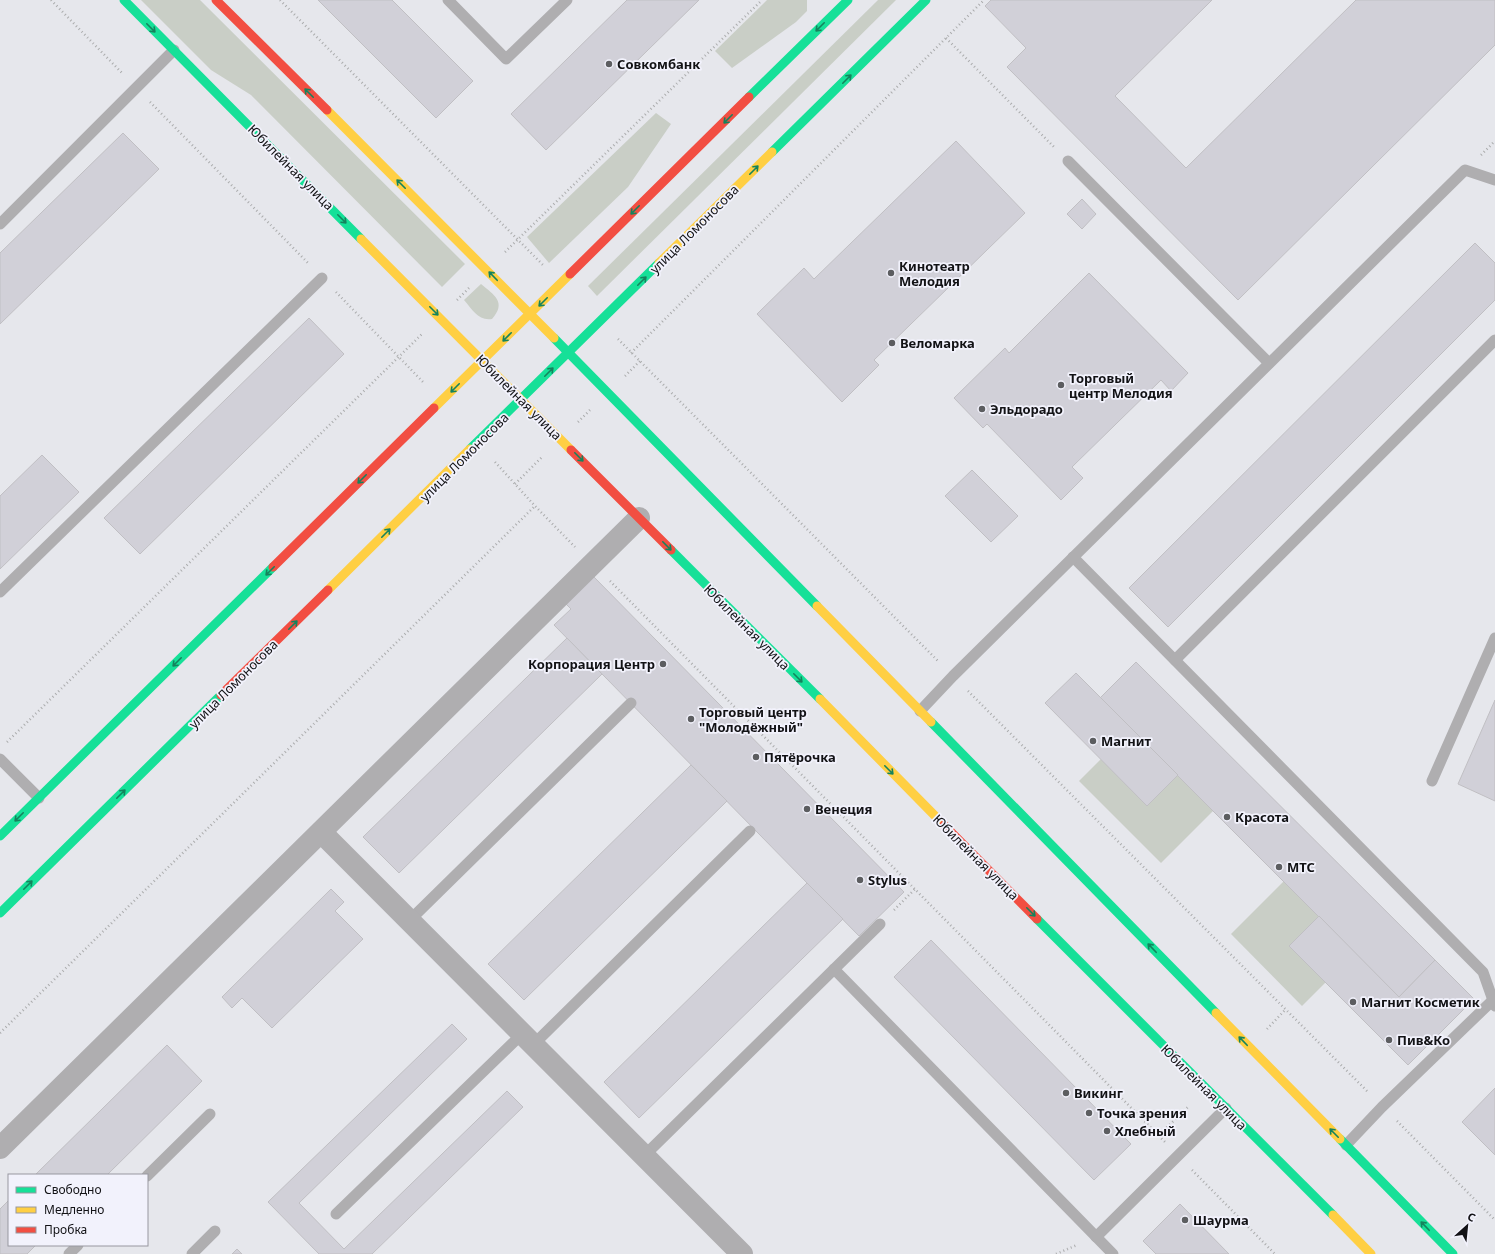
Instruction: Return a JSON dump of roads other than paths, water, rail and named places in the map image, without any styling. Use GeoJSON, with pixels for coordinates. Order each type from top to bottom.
{"type":"FeatureCollection","features":[{"type":"Feature","properties":{"kind":"main road","name":"Юбилейная улица"},"geometry":{"type":"LineString","coordinates":[[124,0],[1371,1254]]}},
{"type":"Feature","properties":{"kind":"main road"},"geometry":{"type":"LineString","coordinates":[[216,0],[569,353],[1453,1254]]}},
{"type":"Feature","properties":{"kind":"main road"},"geometry":{"type":"LineString","coordinates":[[0,836],[848,0]]}},
{"type":"Feature","properties":{"kind":"main road","name":"улица Ломоносова"},"geometry":{"type":"LineString","coordinates":[[0,913],[926,0]]}},
{"type":"Feature","properties":{"kind":"street"},"geometry":{"type":"LineString","coordinates":[[0,1148],[639,518]]}},
{"type":"Feature","properties":{"kind":"street"},"geometry":{"type":"LineString","coordinates":[[321,832],[742,1254]]}},
{"type":"Feature","properties":{"kind":"lane"},"geometry":{"type":"LineString","coordinates":[[448,0],[506,59],[567,0]]}},
{"type":"Feature","properties":{"kind":"lane"},"geometry":{"type":"LineString","coordinates":[[828,0],[838,10]]}},
{"type":"Feature","properties":{"kind":"lane"},"geometry":{"type":"LineString","coordinates":[[0,224],[174,50]]}},
{"type":"Feature","properties":{"kind":"lane"},"geometry":{"type":"LineString","coordinates":[[1068,161],[1269,363]]}},
{"type":"Feature","properties":{"kind":"lane"},"geometry":{"type":"LineString","coordinates":[[920,711],[953,676],[1465,170],[1495,180]]}},
{"type":"Feature","properties":{"kind":"lane"},"geometry":{"type":"LineString","coordinates":[[0,592],[322,278]]}},
{"type":"Feature","properties":{"kind":"lane"},"geometry":{"type":"LineString","coordinates":[[1175,660],[1495,340]]}},
{"type":"Feature","properties":{"kind":"lane"},"geometry":{"type":"LineString","coordinates":[[1073,557],[1483,972],[1494,1003],[1382,1107],[1346,1145]]}},
{"type":"Feature","properties":{"kind":"lane"},"geometry":{"type":"LineString","coordinates":[[1432,781],[1495,638]]}},
{"type":"Feature","properties":{"kind":"lane"},"geometry":{"type":"LineString","coordinates":[[409,921],[631,703]]}},
{"type":"Feature","properties":{"kind":"lane"},"geometry":{"type":"LineString","coordinates":[[0,759],[39,798]]}},
{"type":"Feature","properties":{"kind":"lane"},"geometry":{"type":"LineString","coordinates":[[336,1214],[528,1039],[750,831]]}},
{"type":"Feature","properties":{"kind":"lane"},"geometry":{"type":"LineString","coordinates":[[644,1156],[880,924]]}},
{"type":"Feature","properties":{"kind":"lane"},"geometry":{"type":"LineString","coordinates":[[834,969],[1113,1254]]}},
{"type":"Feature","properties":{"kind":"lane"},"geometry":{"type":"LineString","coordinates":[[1096,1237],[1226,1108]]}},
{"type":"Feature","properties":{"kind":"lane"},"geometry":{"type":"LineString","coordinates":[[148,1175],[210,1114]]}},
{"type":"Feature","properties":{"kind":"lane"},"geometry":{"type":"LineString","coordinates":[[192,1254],[215,1231]]}},
{"type":"Feature","properties":{"kind":"lane"},"geometry":{"type":"LineString","coordinates":[[69,1254],[77,1246]]}},
{"type":"Feature","properties":{"kind":"place","name":"Совкомбанк"},"geometry":{"type":"Point","coordinates":[609,64]}},
{"type":"Feature","properties":{"kind":"place","name":"Кинотеатр Мелодия"},"geometry":{"type":"Point","coordinates":[891,273]}},
{"type":"Feature","properties":{"kind":"place","name":"Веломарка"},"geometry":{"type":"Point","coordinates":[892,343]}},
{"type":"Feature","properties":{"kind":"place","name":"Торговый центр Мелодия"},"geometry":{"type":"Point","coordinates":[1061,385]}},
{"type":"Feature","properties":{"kind":"place","name":"Эльдорадо"},"geometry":{"type":"Point","coordinates":[982,409]}},
{"type":"Feature","properties":{"kind":"place","name":"Корпорация Центр"},"geometry":{"type":"Point","coordinates":[663,664]}},
{"type":"Feature","properties":{"kind":"place","name":"Торговый центр \"Молодёжный\""},"geometry":{"type":"Point","coordinates":[691,719]}},
{"type":"Feature","properties":{"kind":"place","name":"Магнит"},"geometry":{"type":"Point","coordinates":[1093,741]}},
{"type":"Feature","properties":{"kind":"place","name":"Пятёрочка"},"geometry":{"type":"Point","coordinates":[756,757]}},
{"type":"Feature","properties":{"kind":"place","name":"Венеция"},"geometry":{"type":"Point","coordinates":[807,809]}},
{"type":"Feature","properties":{"kind":"place","name":"Красота"},"geometry":{"type":"Point","coordinates":[1227,817]}},
{"type":"Feature","properties":{"kind":"place","name":"МТС"},"geometry":{"type":"Point","coordinates":[1279,867]}},
{"type":"Feature","properties":{"kind":"place","name":"Stylus"},"geometry":{"type":"Point","coordinates":[860,880]}},
{"type":"Feature","properties":{"kind":"place","name":"Магнит Косметик"},"geometry":{"type":"Point","coordinates":[1353,1002]}},
{"type":"Feature","properties":{"kind":"place","name":"Пив&Ко"},"geometry":{"type":"Point","coordinates":[1389,1040]}},
{"type":"Feature","properties":{"kind":"place","name":"Викинг"},"geometry":{"type":"Point","coordinates":[1066,1093]}},
{"type":"Feature","properties":{"kind":"place","name":"Точка зрения"},"geometry":{"type":"Point","coordinates":[1089,1113]}},
{"type":"Feature","properties":{"kind":"place","name":"Хлебный"},"geometry":{"type":"Point","coordinates":[1107,1131]}},
{"type":"Feature","properties":{"kind":"place","name":"Шаурма"},"geometry":{"type":"Point","coordinates":[1185,1220]}}]}
